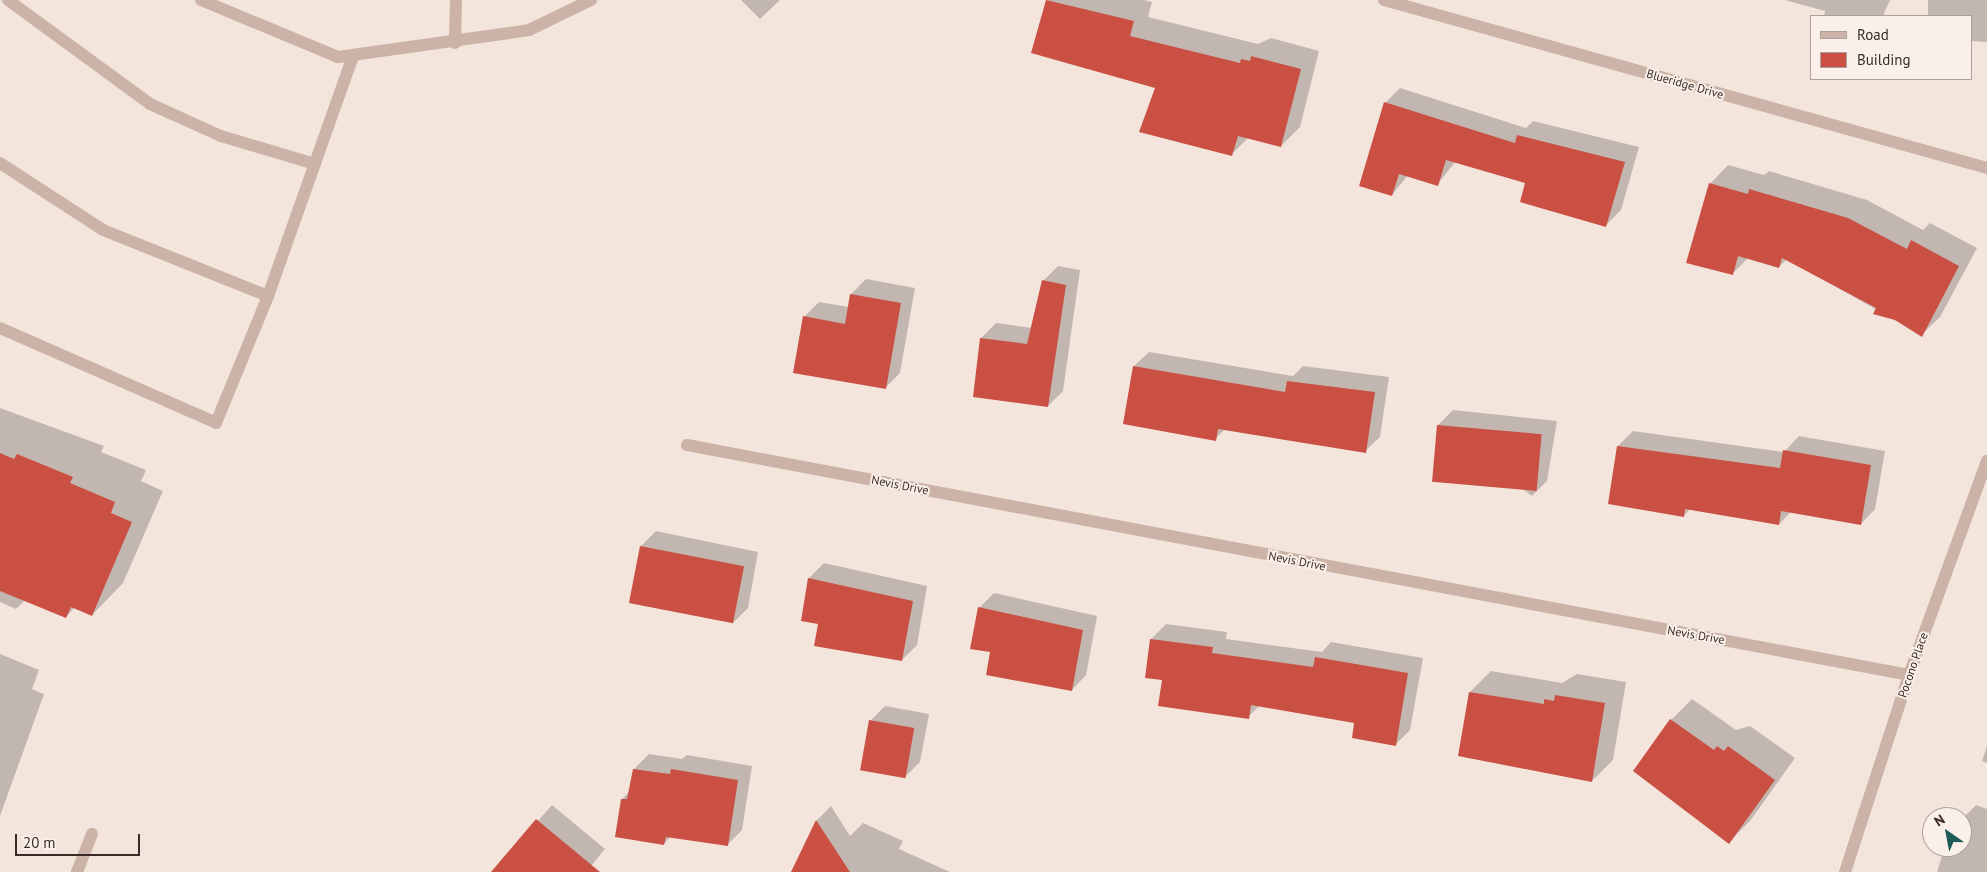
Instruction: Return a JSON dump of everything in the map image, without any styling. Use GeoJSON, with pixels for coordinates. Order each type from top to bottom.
{"type":"FeatureCollection","features":[{"type":"Feature","properties":{"kind":"street"},"geometry":{"type":"LineString","coordinates":[[8,0],[150,104],[221,136],[315,164]]}},
{"type":"Feature","properties":{"kind":"street"},"geometry":{"type":"LineString","coordinates":[[201,0],[338,57],[455,43],[529,30],[591,0]]}},
{"type":"Feature","properties":{"kind":"street"},"geometry":{"type":"LineString","coordinates":[[455,43],[456,0]]}},
{"type":"Feature","properties":{"kind":"street","name":"Blueridge Drive"},"geometry":{"type":"LineString","coordinates":[[1384,0],[1987,168]]}},
{"type":"Feature","properties":{"kind":"street"},"geometry":{"type":"LineString","coordinates":[[0,328],[216,423],[268,296],[354,56]]}},
{"type":"Feature","properties":{"kind":"street"},"geometry":{"type":"LineString","coordinates":[[0,163],[103,230],[268,296]]}},
{"type":"Feature","properties":{"kind":"street","name":"Nevis Drive"},"geometry":{"type":"LineString","coordinates":[[687,445],[1909,675]]}},
{"type":"Feature","properties":{"kind":"street","name":"Pocono Place"},"geometry":{"type":"LineString","coordinates":[[1845,872],[1909,675],[1987,461]]}},
{"type":"Feature","properties":{"kind":"street"},"geometry":{"type":"LineString","coordinates":[[77,872],[92,834]]}},
{"type":"Feature","properties":{"kind":"building"},"geometry":{"type":"Polygon","coordinates":[[[1046,0],[1134,21],[1130,36],[1240,63],[1241,59],[1250,61],[1251,56],[1301,69],[1281,147],[1238,136],[1232,156],[1139,132],[1155,88],[1031,53],[1046,0]]]}},
{"type":"Feature","properties":{"kind":"building"},"geometry":{"type":"Polygon","coordinates":[[[1384,102],[1515,143],[1517,135],[1625,162],[1606,227],[1520,202],[1525,183],[1446,160],[1438,186],[1399,174],[1392,196],[1359,186],[1384,102]]]}},
{"type":"Feature","properties":{"kind":"building"},"geometry":{"type":"Polygon","coordinates":[[[1709,183],[1748,194],[1749,189],[1848,218],[1907,249],[1911,240],[1959,266],[1922,337],[1895,320],[1873,314],[1876,308],[1782,258],[1779,268],[1738,256],[1733,275],[1686,263],[1709,183]]]}},
{"type":"Feature","properties":{"kind":"building"},"geometry":{"type":"Polygon","coordinates":[[[1042,280],[1066,285],[1048,407],[973,397],[980,338],[1027,344],[1042,280]]]}},
{"type":"Feature","properties":{"kind":"building"},"geometry":{"type":"Polygon","coordinates":[[[850,294],[901,303],[886,389],[793,373],[803,316],[845,324],[850,294]]]}},
{"type":"Feature","properties":{"kind":"building"},"geometry":{"type":"Polygon","coordinates":[[[1133,366],[1285,392],[1287,381],[1375,392],[1366,453],[1218,429],[1216,441],[1123,424],[1133,366]]]}},
{"type":"Feature","properties":{"kind":"building"},"geometry":{"type":"Polygon","coordinates":[[[1437,425],[1542,434],[1537,491],[1432,482],[1437,425]]]}},
{"type":"Feature","properties":{"kind":"building"},"geometry":{"type":"Polygon","coordinates":[[[1617,446],[1780,468],[1783,450],[1871,465],[1861,525],[1781,511],[1779,525],[1685,509],[1684,517],[1608,504],[1617,446]]]}},
{"type":"Feature","properties":{"kind":"building"},"geometry":{"type":"Polygon","coordinates":[[[0,453],[14,459],[17,454],[73,477],[70,483],[115,502],[111,513],[132,522],[92,616],[71,607],[66,618],[0,591],[0,453]]]}},
{"type":"Feature","properties":{"kind":"building"},"geometry":{"type":"Polygon","coordinates":[[[640,546],[744,566],[733,623],[629,603],[640,546]]]}},
{"type":"Feature","properties":{"kind":"building"},"geometry":{"type":"Polygon","coordinates":[[[808,578],[913,601],[902,661],[814,646],[818,624],[801,621],[808,578]]]}},
{"type":"Feature","properties":{"kind":"building"},"geometry":{"type":"Polygon","coordinates":[[[978,607],[1083,630],[1072,691],[986,675],[990,652],[970,649],[978,607]]]}},
{"type":"Feature","properties":{"kind":"building"},"geometry":{"type":"Polygon","coordinates":[[[1150,639],[1213,647],[1212,653],[1313,667],[1315,657],[1408,673],[1396,746],[1352,738],[1354,723],[1251,705],[1249,719],[1158,706],[1162,680],[1145,678],[1150,639]]]}},
{"type":"Feature","properties":{"kind":"building"},"geometry":{"type":"Polygon","coordinates":[[[1469,692],[1544,704],[1544,699],[1554,701],[1555,695],[1605,703],[1592,782],[1458,756],[1469,692]]]}},
{"type":"Feature","properties":{"kind":"building"},"geometry":{"type":"Polygon","coordinates":[[[1670,719],[1714,750],[1717,746],[1724,751],[1728,746],[1775,780],[1729,844],[1633,771],[1670,719]]]}},
{"type":"Feature","properties":{"kind":"building"},"geometry":{"type":"Polygon","coordinates":[[[869,720],[914,728],[905,778],[860,770],[869,720]]]}},
{"type":"Feature","properties":{"kind":"building"},"geometry":{"type":"Polygon","coordinates":[[[633,769],[670,774],[671,769],[738,780],[728,846],[666,837],[664,845],[615,837],[621,799],[627,799],[633,769]]]}},
{"type":"Feature","properties":{"kind":"building"},"geometry":{"type":"Polygon","coordinates":[[[536,819],[600,872],[491,872],[536,819]]]}},
{"type":"Feature","properties":{"kind":"building"},"geometry":{"type":"Polygon","coordinates":[[[816,820],[850,872],[791,872],[816,820]]]}}]}
